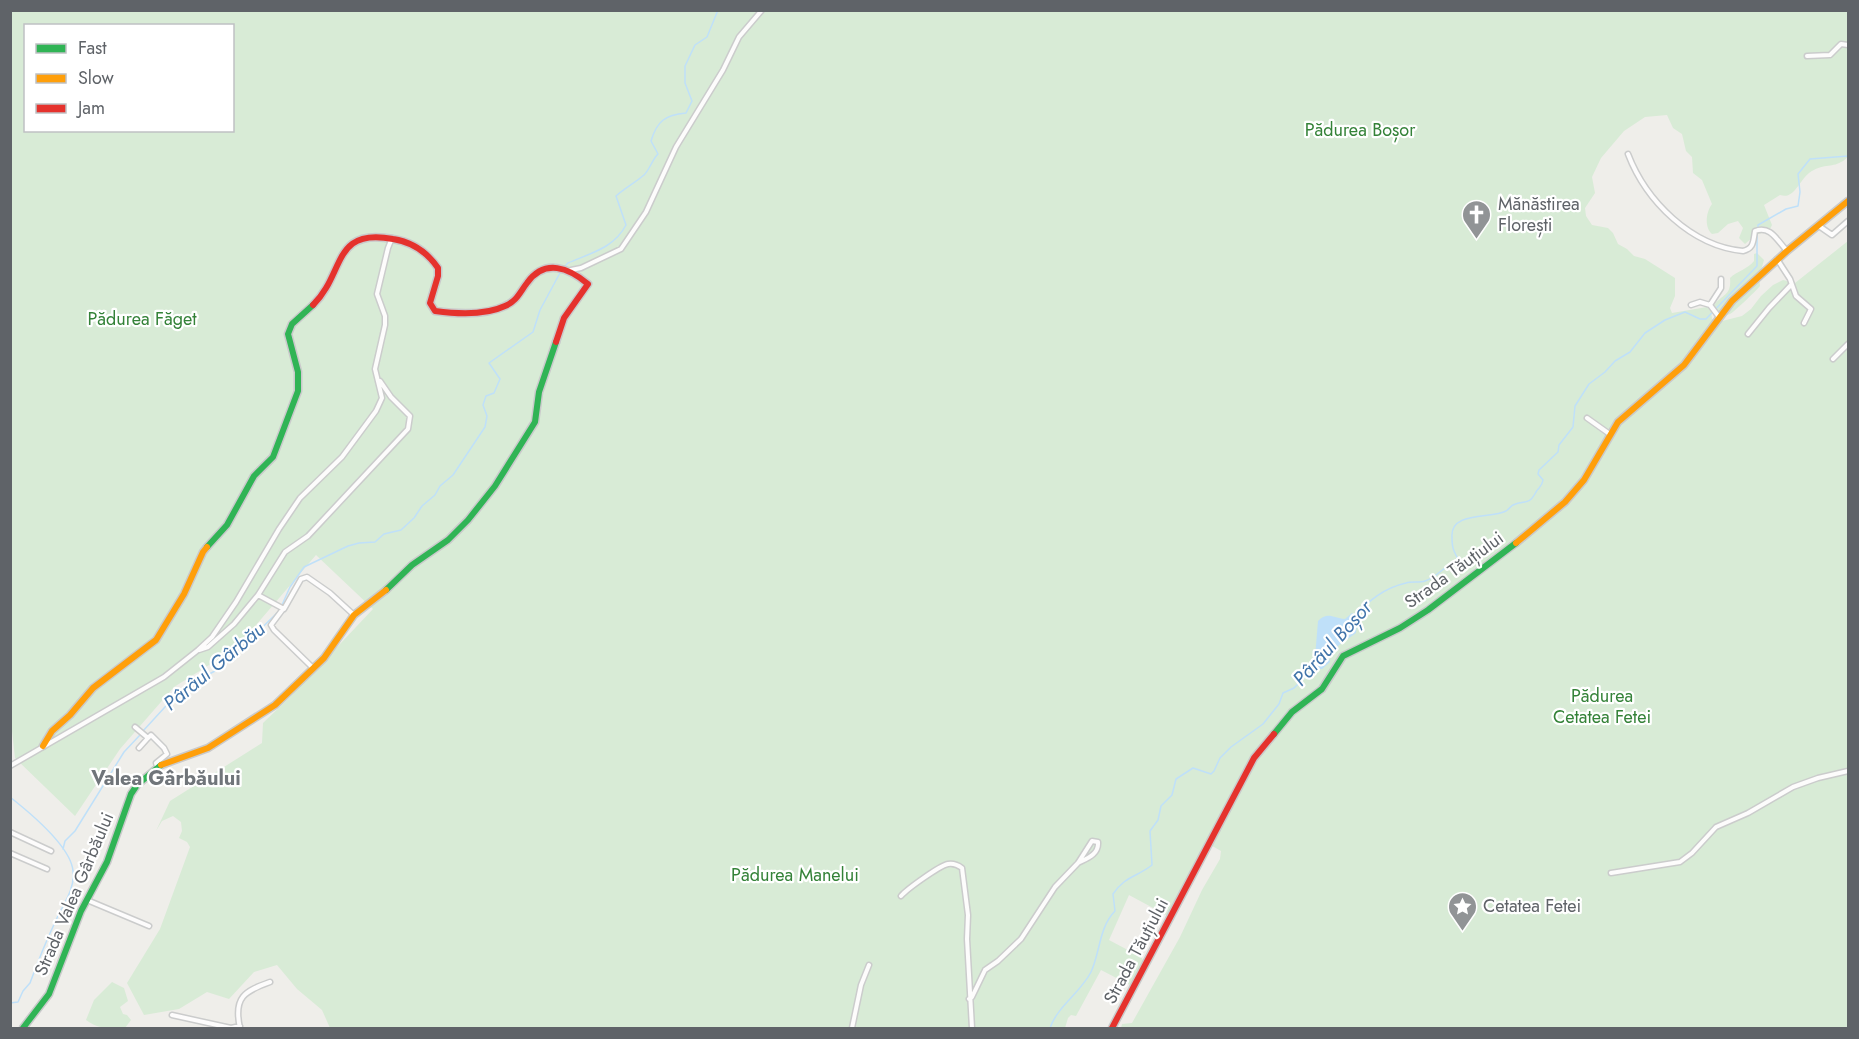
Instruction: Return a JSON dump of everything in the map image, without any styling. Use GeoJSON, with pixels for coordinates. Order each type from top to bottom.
{"type":"FeatureCollection","features":[{"type":"Feature","properties":{"kind":"street"},"geometry":{"type":"LineString","coordinates":[[43,746],[52,731],[70,715],[90,691],[156,640],[184,594],[203,552],[227,525],[254,476],[273,457],[298,391],[298,372],[288,334],[290,326],[319,299],[352,242],[362,237],[392,238],[413,245],[437,266],[438,276],[430,303],[435,311],[469,313],[502,307],[515,301],[525,285],[542,271],[581,268],[621,249],[646,212],[676,147],[723,70],[740,37],[762,10]]}},
{"type":"Feature","properties":{"kind":"street"},"geometry":{"type":"LineString","coordinates":[[1807,56],[1830,55],[1841,44],[1848,45]]}},
{"type":"Feature","properties":{"kind":"street"},"geometry":{"type":"LineString","coordinates":[[1628,154],[1634,171],[1659,207],[1692,234],[1743,251],[1753,246],[1755,231],[1768,230],[1787,250]]}},
{"type":"Feature","properties":{"kind":"street","name":"Strada Tăuțiului"},"geometry":{"type":"LineString","coordinates":[[1112,1029],[1254,758],[1292,712],[1322,689],[1343,656],[1404,626],[1470,579],[1565,502],[1584,480],[1618,422],[1629,410],[1684,365],[1716,312],[1732,301],[1787,250],[1848,201]]}},
{"type":"Feature","properties":{"kind":"street"},"geometry":{"type":"LineString","coordinates":[[1819,226],[1832,235],[1848,221]]}},
{"type":"Feature","properties":{"kind":"street"},"geometry":{"type":"LineString","coordinates":[[10,766],[164,677],[212,637],[300,498],[342,457],[376,411],[382,398],[376,366],[385,325],[385,316],[377,294],[392,238]]}},
{"type":"Feature","properties":{"kind":"street"},"geometry":{"type":"LineString","coordinates":[[1778,260],[1796,296],[1811,309],[1804,323]]}},
{"type":"Feature","properties":{"kind":"street"},"geometry":{"type":"LineString","coordinates":[[154,768],[202,751],[263,714],[313,668],[334,645],[354,615],[412,565],[448,540],[468,520],[495,486],[535,422],[539,392],[564,318],[588,284],[566,269]]}},
{"type":"Feature","properties":{"kind":"street"},"geometry":{"type":"LineString","coordinates":[[1710,305],[1720,288],[1721,279]]}},
{"type":"Feature","properties":{"kind":"street"},"geometry":{"type":"LineString","coordinates":[[1748,334],[1792,285]]}},
{"type":"Feature","properties":{"kind":"street"},"geometry":{"type":"LineString","coordinates":[[1691,305],[1700,302],[1710,305],[1716,312]]}},
{"type":"Feature","properties":{"kind":"street"},"geometry":{"type":"LineString","coordinates":[[1833,359],[1848,344]]}},
{"type":"Feature","properties":{"kind":"street"},"geometry":{"type":"LineString","coordinates":[[198,650],[208,647],[234,624],[258,596],[285,552],[308,536],[408,429],[410,416],[391,397],[377,375]]}},
{"type":"Feature","properties":{"kind":"street"},"geometry":{"type":"LineString","coordinates":[[1587,417],[1611,435]]}},
{"type":"Feature","properties":{"kind":"street"},"geometry":{"type":"LineString","coordinates":[[313,668],[274,630],[271,624],[302,579],[307,577],[330,593],[354,615]]}},
{"type":"Feature","properties":{"kind":"street"},"geometry":{"type":"LineString","coordinates":[[258,596],[281,608]]}},
{"type":"Feature","properties":{"kind":"street"},"geometry":{"type":"LineString","coordinates":[[139,731],[148,738]]}},
{"type":"Feature","properties":{"kind":"street"},"geometry":{"type":"LineString","coordinates":[[139,748],[151,735],[164,748],[167,754],[156,763],[154,768]]}},
{"type":"Feature","properties":{"kind":"street","name":"Strada Valea Gârbăului"},"geometry":{"type":"LineString","coordinates":[[22,1029],[49,994],[77,921],[107,862],[131,794],[154,768]]}},
{"type":"Feature","properties":{"kind":"street"},"geometry":{"type":"LineString","coordinates":[[1611,873],[1680,862],[1692,853],[1716,827],[1748,813],[1793,788],[1818,778],[1848,771]]}},
{"type":"Feature","properties":{"kind":"street"},"geometry":{"type":"LineString","coordinates":[[10,832],[51,851]]}},
{"type":"Feature","properties":{"kind":"street"},"geometry":{"type":"LineString","coordinates":[[969,999],[972,998],[986,970],[1021,939],[1055,887],[1078,863],[1089,844],[1092,841],[1098,842],[1098,848],[1092,856],[1078,863]]}},
{"type":"Feature","properties":{"kind":"street"},"geometry":{"type":"LineString","coordinates":[[10,853],[47,870]]}},
{"type":"Feature","properties":{"kind":"street"},"geometry":{"type":"LineString","coordinates":[[901,896],[907,888],[945,866],[956,865],[962,868],[968,915],[969,999],[972,1029]]}},
{"type":"Feature","properties":{"kind":"street"},"geometry":{"type":"LineString","coordinates":[[87,900],[149,926]]}},
{"type":"Feature","properties":{"kind":"street"},"geometry":{"type":"LineString","coordinates":[[852,1029],[861,986],[869,965]]}},
{"type":"Feature","properties":{"kind":"street"},"geometry":{"type":"LineString","coordinates":[[172,1016],[240,1028],[239,1011],[248,990],[270,982]]}},
{"type":"Feature","properties":{"kind":"green space"},"geometry":{"type":"Polygon","coordinates":[[[10,11],[1848,11],[1848,157],[1837,164],[1814,170],[1805,176],[1789,195],[1780,195],[1764,205],[1772,225],[1769,231],[1755,235],[1745,244],[1739,238],[1743,228],[1738,221],[1728,224],[1718,233],[1712,234],[1709,231],[1707,219],[1712,204],[1702,180],[1693,173],[1692,157],[1686,151],[1682,134],[1673,128],[1667,115],[1645,117],[1624,131],[1601,158],[1592,177],[1595,193],[1585,208],[1586,216],[1592,225],[1608,228],[1618,244],[1634,256],[1645,259],[1675,278],[1675,296],[1670,308],[1672,313],[1707,307],[1711,311],[1712,319],[1722,321],[1742,316],[1773,285],[1783,280],[1795,283],[1848,241],[1848,1028],[1121,1028],[1122,1024],[1132,1023],[1220,859],[1221,851],[1207,843],[1168,916],[1129,895],[1109,940],[1141,957],[1145,963],[1132,986],[1101,970],[1076,1016],[1071,1015],[1068,1018],[1065,1028],[330,1028],[322,1010],[297,989],[277,965],[254,972],[229,999],[207,992],[179,1009],[144,1015],[127,983],[160,929],[190,847],[187,842],[179,838],[182,831],[181,822],[173,816],[162,821],[156,831],[170,801],[262,743],[263,723],[373,609],[316,555],[256,625],[225,655],[174,687],[120,749],[75,816],[15,758],[10,713],[10,11]]]}},
{"type":"Feature","properties":{"kind":"green space"},"geometry":{"type":"Polygon","coordinates":[[[1757,253],[1764,260],[1759,277],[1760,286],[1732,313],[1719,315],[1713,307],[1729,289],[1730,278],[1752,264],[1754,254],[1757,253]]]}},
{"type":"Feature","properties":{"kind":"green space"},"geometry":{"type":"Polygon","coordinates":[[[112,982],[124,988],[128,1001],[120,1007],[123,1014],[131,1020],[125,1028],[104,1028],[86,1020],[94,1000],[112,982]]]}},
{"type":"Feature","properties":{"kind":"water"},"geometry":{"type":"Polygon","coordinates":[[[1352,613],[1358,617],[1356,633],[1339,645],[1329,659],[1330,662],[1322,669],[1314,669],[1318,621],[1324,616],[1345,619],[1352,613]]]}},
{"type":"Feature","properties":{"kind":"waterway","name":"Pârâul Gârbău"},"geometry":{"type":"LineString","coordinates":[[564,267],[608,244],[621,233],[626,225],[616,196],[644,175],[658,154],[651,141],[659,124],[667,117],[686,113],[692,101],[685,83],[685,66],[695,45],[707,37],[718,10]]}},
{"type":"Feature","properties":{"kind":"waterway","name":"Pârâul Boșor"},"geometry":{"type":"LineString","coordinates":[[1758,228],[1758,225],[1786,209],[1798,206],[1800,192],[1798,174],[1810,159],[1848,156]]}},
{"type":"Feature","properties":{"kind":"waterway","name":"Pârâul Boșor"},"geometry":{"type":"LineString","coordinates":[[1354,616],[1384,591],[1406,583],[1425,581],[1448,566],[1458,563],[1452,537],[1457,523],[1464,519],[1506,511],[1517,503],[1531,500],[1543,482],[1538,474],[1539,470],[1558,452],[1559,445],[1573,427],[1575,406],[1589,384],[1615,361],[1630,352],[1645,333],[1665,320],[1685,312],[1700,319],[1706,319],[1757,266],[1757,232]]}},
{"type":"Feature","properties":{"kind":"waterway","name":"Pârâul Gârbău"},"geometry":{"type":"LineString","coordinates":[[282,605],[290,587],[304,567],[348,546],[375,542],[384,534],[401,530],[435,495],[440,486],[453,475],[485,427],[487,416],[483,405],[486,396],[494,393],[500,379],[489,363],[533,332],[540,310],[561,271]]}},
{"type":"Feature","properties":{"kind":"waterway","name":"Pârâul Gârbău"},"geometry":{"type":"LineString","coordinates":[[143,731],[176,695],[188,685],[215,671],[280,610]]}},
{"type":"Feature","properties":{"kind":"waterway","name":"Pârâul Boșor"},"geometry":{"type":"LineString","coordinates":[[1050,1028],[1058,1013],[1091,972],[1103,932],[1115,911],[1113,894],[1127,880],[1152,865],[1150,831],[1158,820],[1161,806],[1172,795],[1176,779],[1193,768],[1211,774],[1220,758],[1231,747],[1263,724],[1279,704],[1283,693],[1294,688],[1304,678]]}},
{"type":"Feature","properties":{"kind":"waterway","name":"Pârâul Gârbău"},"geometry":{"type":"LineString","coordinates":[[63,849],[65,841],[75,831],[124,752],[140,735]]}},
{"type":"Feature","properties":{"kind":"waterway","name":"Pârâul Gârbău"},"geometry":{"type":"LineString","coordinates":[[10,797],[57,841],[65,851],[73,871],[68,896],[30,983],[18,1002],[10,1003]]}},
{"type":"Feature","properties":{"kind":"traffic: fast"},"geometry":{"type":"LineString","coordinates":[[207,547],[227,525],[254,476],[273,457],[298,391],[298,372],[288,334],[292,324],[313,305]]}},
{"type":"Feature","properties":{"kind":"traffic: fast"},"geometry":{"type":"LineString","coordinates":[[386,590],[412,565],[448,540],[468,520],[495,486],[535,422],[539,392],[556,342]]}},
{"type":"Feature","properties":{"kind":"traffic: fast"},"geometry":{"type":"LineString","coordinates":[[1274,734],[1292,712],[1322,689],[1343,656],[1400,628],[1428,610],[1516,543]]}},
{"type":"Feature","properties":{"kind":"traffic: fast"},"geometry":{"type":"LineString","coordinates":[[23,1028],[49,994],[81,911],[107,862],[131,794],[137,785],[161,765]]}},
{"type":"Feature","properties":{"kind":"traffic: slow"},"geometry":{"type":"LineString","coordinates":[[1516,543],[1565,502],[1584,480],[1618,422],[1684,365],[1732,301],[1787,251],[1848,201]]}},
{"type":"Feature","properties":{"kind":"traffic: slow"},"geometry":{"type":"LineString","coordinates":[[43,746],[52,731],[70,715],[93,688],[156,640],[184,594],[207,547]]}},
{"type":"Feature","properties":{"kind":"traffic: slow"},"geometry":{"type":"LineString","coordinates":[[161,765],[208,748],[275,705],[324,658],[354,615],[386,590]]}},
{"type":"Feature","properties":{"kind":"traffic: jam"},"geometry":{"type":"LineString","coordinates":[[313,305],[323,293],[349,246],[359,240],[373,237],[393,239],[418,249],[438,268],[430,303],[435,311],[470,313],[505,306],[513,302],[534,275],[549,268],[565,270],[581,278],[588,284],[564,318],[556,342]]}},
{"type":"Feature","properties":{"kind":"traffic: jam"},"geometry":{"type":"LineString","coordinates":[[1112,1028],[1254,758],[1274,734]]}},
{"type":"Feature","properties":{"kind":"place","name":"Mănăstirea Florești"},"geometry":{"type":"Point","coordinates":[1477,240]}},
{"type":"Feature","properties":{"kind":"place","name":"Cetatea Fetei"},"geometry":{"type":"Point","coordinates":[1462,932]}},
{"type":"Feature","properties":{"kind":"district","name":"Valea Gârbăului"},"geometry":{"type":"Point","coordinates":[166,778]}},
{"type":"Feature","properties":{"kind":"park label","name":"Pădurea Boșor"},"geometry":{"type":"Point","coordinates":[1360,130]}},
{"type":"Feature","properties":{"kind":"park label","name":"Pădurea Făget"},"geometry":{"type":"Point","coordinates":[142,319]}},
{"type":"Feature","properties":{"kind":"park label","name":"Pădurea Cetatea Fetei"},"geometry":{"type":"Point","coordinates":[1602,706]}},
{"type":"Feature","properties":{"kind":"park label","name":"Pădurea Manelui"},"geometry":{"type":"Point","coordinates":[795,875]}}]}
